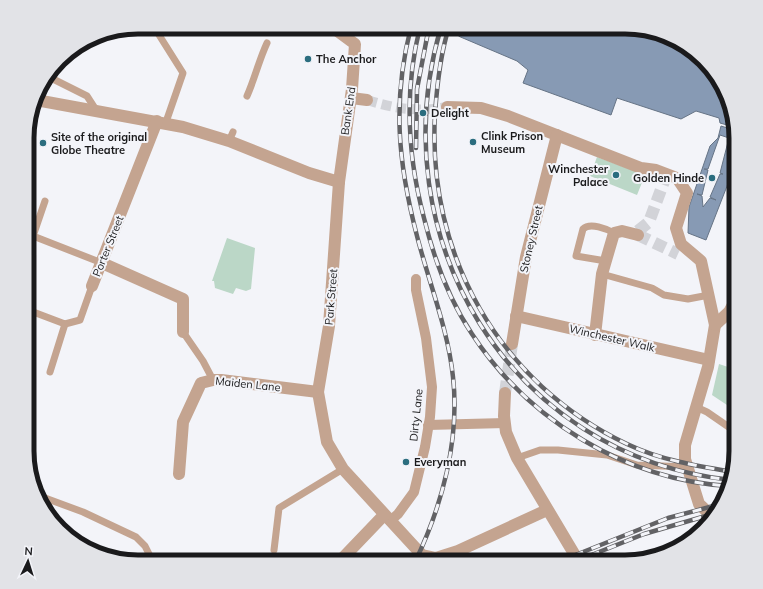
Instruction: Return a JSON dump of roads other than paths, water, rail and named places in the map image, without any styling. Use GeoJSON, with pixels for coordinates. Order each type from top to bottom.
{"type":"FeatureCollection","features":[{"type":"Feature","properties":{"kind":"street","name":"Bank End"},"geometry":{"type":"LineString","coordinates":[[339,182],[351,98],[355,44],[341,34]]}},
{"type":"Feature","properties":{"kind":"street"},"geometry":{"type":"LineString","coordinates":[[351,98],[367,100]]}},
{"type":"Feature","properties":{"kind":"street"},"geometry":{"type":"LineString","coordinates":[[41,101],[161,121],[231,137],[309,173],[339,182]]}},
{"type":"Feature","properties":{"kind":"street"},"geometry":{"type":"LineString","coordinates":[[447,107],[481,108],[641,168],[656,170],[670,176],[687,193],[676,228],[681,244],[693,253],[701,262],[714,325],[709,360],[685,445],[685,460],[699,504],[708,513]]}},
{"type":"Feature","properties":{"kind":"street","name":"Porter Street"},"geometry":{"type":"LineString","coordinates":[[92,286],[161,121]]}},
{"type":"Feature","properties":{"kind":"street","name":"Stoney Street"},"geometry":{"type":"LineString","coordinates":[[512,344],[533,225],[556,135]]}},
{"type":"Feature","properties":{"kind":"street","name":"Park Street"},"geometry":{"type":"LineString","coordinates":[[339,182],[329,326],[318,392],[327,442],[343,469],[422,555]]}},
{"type":"Feature","properties":{"kind":"street"},"geometry":{"type":"LineString","coordinates":[[595,337],[602,274],[614,233],[622,231],[637,234]]}},
{"type":"Feature","properties":{"kind":"street"},"geometry":{"type":"LineString","coordinates":[[678,254],[693,253]]}},
{"type":"Feature","properties":{"kind":"street"},"geometry":{"type":"LineString","coordinates":[[102,263],[184,299],[183,332]]}},
{"type":"Feature","properties":{"kind":"street","name":"Dirty Lane"},"geometry":{"type":"LineString","coordinates":[[387,518],[398,514],[414,492],[428,425],[432,387],[426,338],[416,290],[416,279]]}},
{"type":"Feature","properties":{"kind":"street"},"geometry":{"type":"LineString","coordinates":[[714,325],[729,312]]}},
{"type":"Feature","properties":{"kind":"street","name":"Winchester Walk"},"geometry":{"type":"LineString","coordinates":[[516,316],[630,345],[709,360]]}},
{"type":"Feature","properties":{"kind":"street","name":"Maiden Lane"},"geometry":{"type":"LineString","coordinates":[[180,474],[183,422],[202,383],[212,380],[318,392]]}},
{"type":"Feature","properties":{"kind":"street"},"geometry":{"type":"LineString","coordinates":[[505,393],[506,432],[517,458],[574,555]]}},
{"type":"Feature","properties":{"kind":"street"},"geometry":{"type":"LineString","coordinates":[[428,425],[505,423]]}},
{"type":"Feature","properties":{"kind":"street","name":"Park Street"},"geometry":{"type":"LineString","coordinates":[[445,555],[458,551],[547,510]]}},
{"type":"Feature","properties":{"kind":"street"},"geometry":{"type":"LineString","coordinates":[[347,555],[387,518]]}},
{"type":"Feature","properties":{"kind":"lane"},"geometry":{"type":"LineString","coordinates":[[158,34],[183,73],[161,121]]}},
{"type":"Feature","properties":{"kind":"lane"},"geometry":{"type":"LineString","coordinates":[[247,96],[267,43]]}},
{"type":"Feature","properties":{"kind":"lane"},"geometry":{"type":"LineString","coordinates":[[53,79],[87,96],[96,110]]}},
{"type":"Feature","properties":{"kind":"lane"},"geometry":{"type":"LineString","coordinates":[[34,233],[46,202]]}},
{"type":"Feature","properties":{"kind":"lane"},"geometry":{"type":"LineString","coordinates":[[606,261],[576,256],[583,229],[589,226],[608,230],[614,233]]}},
{"type":"Feature","properties":{"kind":"lane"},"geometry":{"type":"LineString","coordinates":[[34,236],[102,263]]}},
{"type":"Feature","properties":{"kind":"lane"},"geometry":{"type":"LineString","coordinates":[[602,274],[652,288],[664,295],[688,299],[709,295]]}},
{"type":"Feature","properties":{"kind":"lane","name":"Porter Street"},"geometry":{"type":"LineString","coordinates":[[65,324],[80,320],[92,286]]}},
{"type":"Feature","properties":{"kind":"lane"},"geometry":{"type":"LineString","coordinates":[[34,312],[65,324],[50,372]]}},
{"type":"Feature","properties":{"kind":"lane"},"geometry":{"type":"LineString","coordinates":[[183,332],[203,361],[212,380]]}},
{"type":"Feature","properties":{"kind":"lane"},"geometry":{"type":"LineString","coordinates":[[696,407],[707,412],[729,427]]}},
{"type":"Feature","properties":{"kind":"lane"},"geometry":{"type":"LineString","coordinates":[[517,458],[540,450],[558,450],[607,455],[637,465],[687,467]]}},
{"type":"Feature","properties":{"kind":"lane"},"geometry":{"type":"LineString","coordinates":[[274,550],[279,508],[343,469]]}},
{"type":"Feature","properties":{"kind":"lane"},"geometry":{"type":"LineString","coordinates":[[46,498],[83,512],[136,537],[145,546],[150,555]]}},
{"type":"Feature","properties":{"kind":"water"},"geometry":{"type":"Polygon","coordinates":[[[453,34],[632,34],[665,42],[683,52],[703,69],[718,92],[728,125],[720,123],[719,118],[696,111],[681,119],[617,98],[611,115],[523,83],[528,70],[517,61],[453,34]]]}},
{"type":"Feature","properties":{"kind":"water"},"geometry":{"type":"Polygon","coordinates":[[[721,126],[728,128],[729,138],[729,181],[706,240],[688,233],[689,207],[710,146],[718,138],[721,126]],[[720,135],[708,169],[704,169],[708,170],[702,195],[697,194],[702,196],[703,207],[710,198],[716,200],[710,197],[720,174],[723,174],[720,173],[729,138],[720,135]]]}},
{"type":"Feature","properties":{"kind":"tunnel"},"geometry":{"type":"LineString","coordinates":[[367,100],[387,106],[407,109],[437,109],[447,107]]}},
{"type":"Feature","properties":{"kind":"tunnel"},"geometry":{"type":"LineString","coordinates":[[638,231],[649,222],[666,176]]}},
{"type":"Feature","properties":{"kind":"tunnel"},"geometry":{"type":"LineString","coordinates":[[638,235],[678,254]]}},
{"type":"Feature","properties":{"kind":"tunnel"},"geometry":{"type":"LineString","coordinates":[[505,393],[512,344]]}},
{"type":"Feature","properties":{"kind":"railway"},"geometry":{"type":"LineString","coordinates":[[409,34],[401,81],[400,106],[400,132],[405,183],[417,236],[447,341],[451,359],[454,401],[454,425],[447,472],[441,495],[425,541],[418,555]]}},
{"type":"Feature","properties":{"kind":"railway"},"geometry":{"type":"LineString","coordinates":[[419,34],[411,75],[410,99],[411,146],[418,194],[437,263],[449,292],[472,334],[495,365],[521,393],[551,418],[583,440],[617,458],[653,472],[691,481],[723,485]]}},
{"type":"Feature","properties":{"kind":"railway"},"geometry":{"type":"LineString","coordinates":[[416,148],[417,89],[428,34]]}},
{"type":"Feature","properties":{"kind":"railway"},"geometry":{"type":"LineString","coordinates":[[440,34],[427,106],[429,183],[447,256],[480,323],[525,381],[583,429],[652,462],[725,479]]}},
{"type":"Feature","properties":{"kind":"railway"},"geometry":{"type":"LineString","coordinates":[[447,34],[439,70],[435,114],[436,166],[444,216],[458,264],[480,309],[508,350],[542,387],[582,418],[640,450],[692,465],[727,471]]}},
{"type":"Feature","properties":{"kind":"railway"},"geometry":{"type":"LineString","coordinates":[[576,555],[668,518],[713,506]]}},
{"type":"Feature","properties":{"kind":"railway"},"geometry":{"type":"LineString","coordinates":[[592,555],[644,534],[706,516]]}},
{"type":"Feature","properties":{"kind":"place","name":"The Anchor"},"geometry":{"type":"Point","coordinates":[308,59]}},
{"type":"Feature","properties":{"kind":"place","name":"Delight"},"geometry":{"type":"Point","coordinates":[423,113]}},
{"type":"Feature","properties":{"kind":"place","name":"Clink Prison Museum"},"geometry":{"type":"Point","coordinates":[473,142]}},
{"type":"Feature","properties":{"kind":"place","name":"Site of the original Globe Theatre"},"geometry":{"type":"Point","coordinates":[43,143]}},
{"type":"Feature","properties":{"kind":"place","name":"Winchester Palace"},"geometry":{"type":"Point","coordinates":[616,175]}},
{"type":"Feature","properties":{"kind":"place","name":"Golden Hinde"},"geometry":{"type":"Point","coordinates":[712,178]}},
{"type":"Feature","properties":{"kind":"place","name":"Everyman"},"geometry":{"type":"Point","coordinates":[406,462]}}]}
